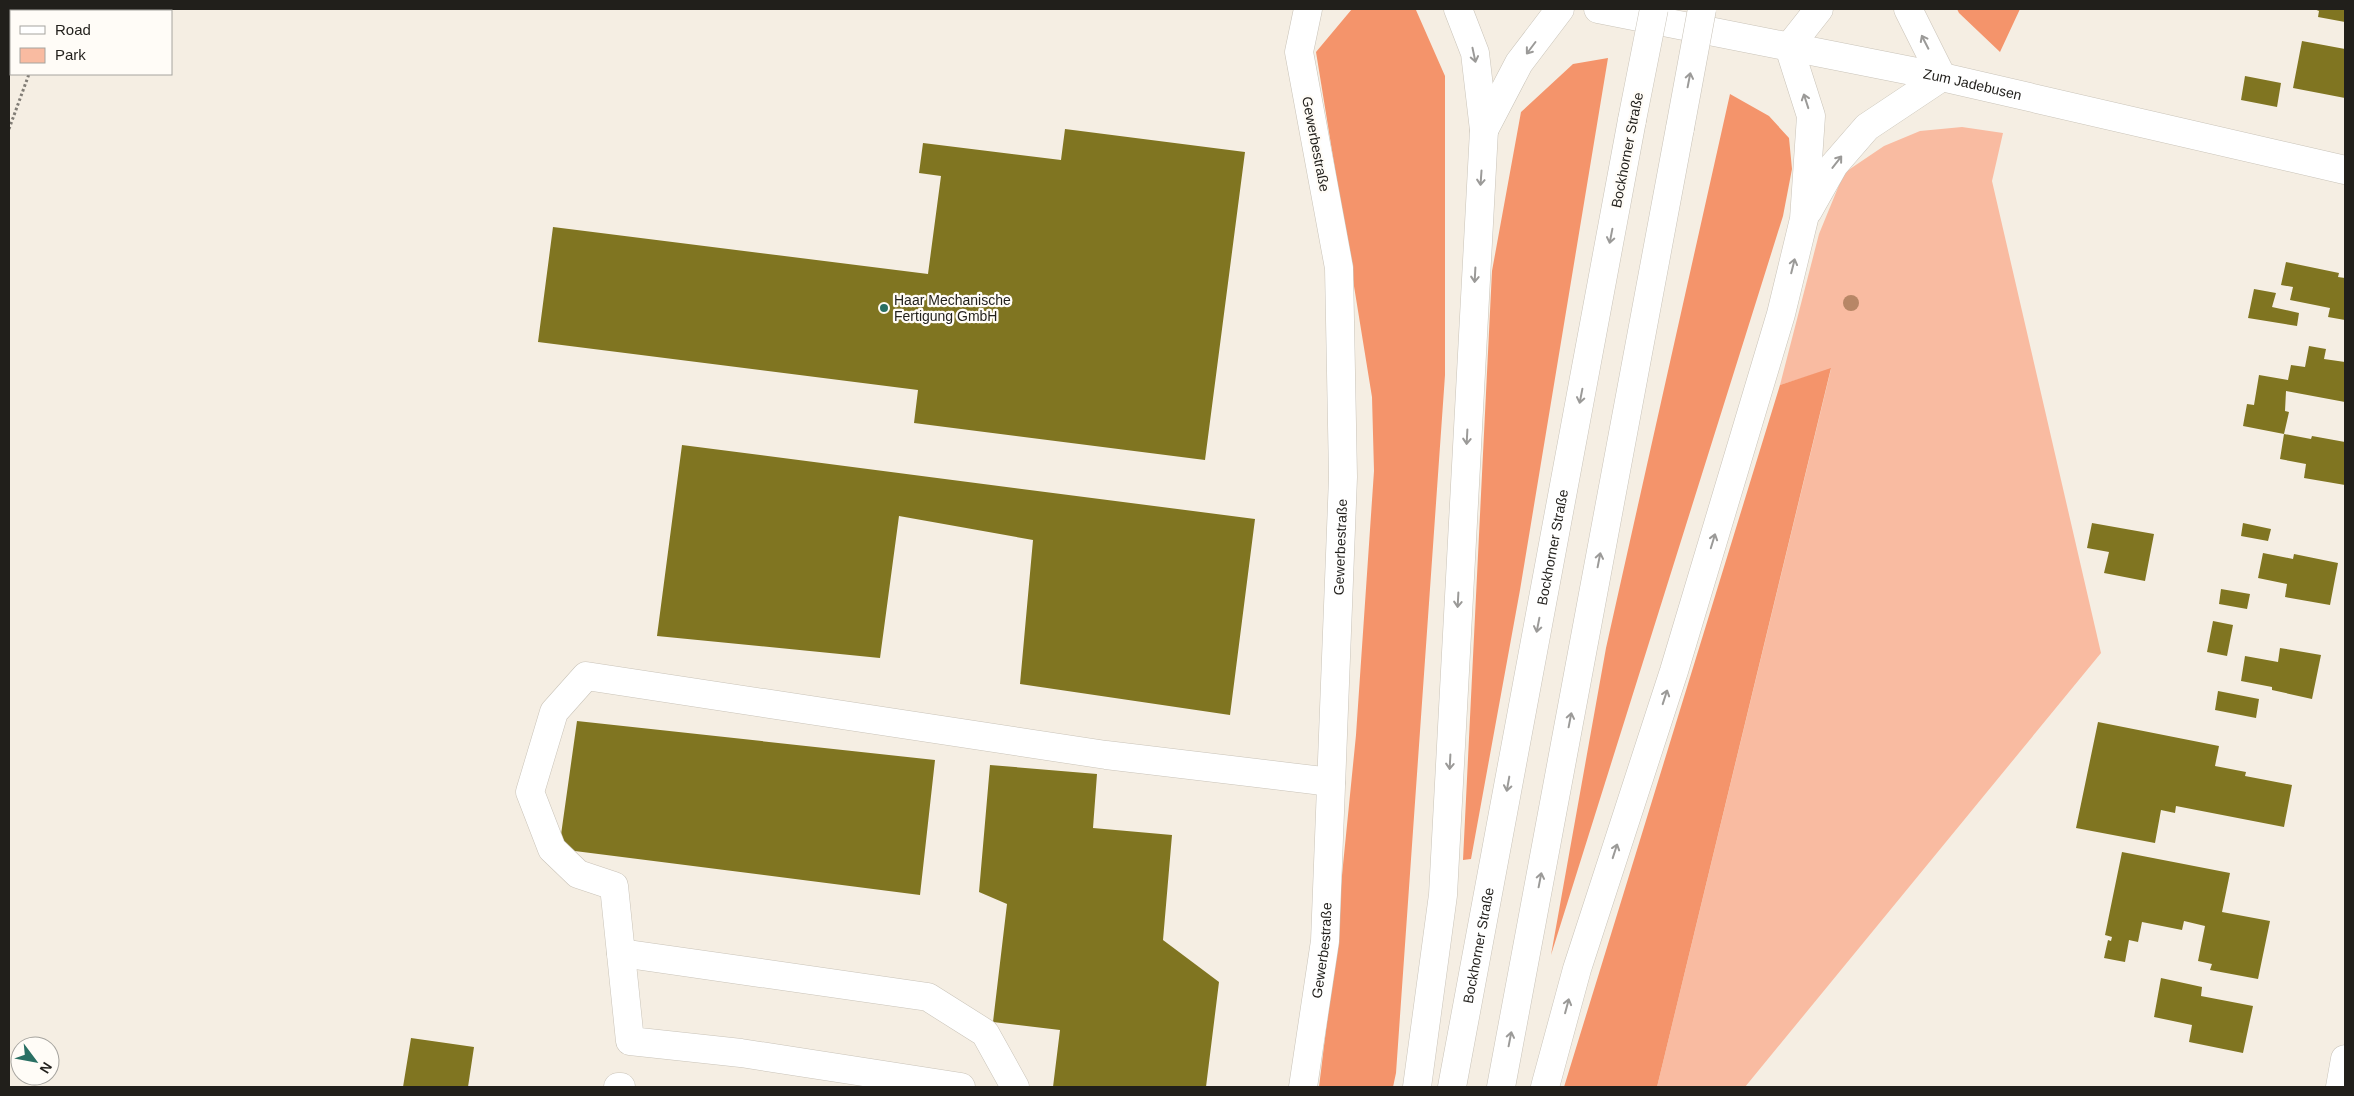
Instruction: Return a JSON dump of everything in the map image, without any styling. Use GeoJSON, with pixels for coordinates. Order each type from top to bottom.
{"type":"FeatureCollection","features":[{"type":"Feature","properties":{"kind":"main road","name":"Gewerbestraße"},"geometry":{"type":"LineString","coordinates":[[1303,1087],[1325,941],[1343,477],[1339,268],[1299,52],[1308,9]]}},
{"type":"Feature","properties":{"kind":"main road"},"geometry":{"type":"LineString","coordinates":[[1417,1087],[1443,895],[1484,130],[1475,53],[1458,9]]}},
{"type":"Feature","properties":{"kind":"main road"},"geometry":{"type":"LineString","coordinates":[[1484,130],[1519,63],[1560,9]]}},
{"type":"Feature","properties":{"kind":"main road","name":"Zum Jadebusen"},"geometry":{"type":"LineString","coordinates":[[1598,9],[1942,77],[2345,170]]}},
{"type":"Feature","properties":{"kind":"main road","name":"Bockhorner Straße"},"geometry":{"type":"LineString","coordinates":[[1452,1087],[1654,9]]}},
{"type":"Feature","properties":{"kind":"main road"},"geometry":{"type":"LineString","coordinates":[[1501,1087],[1702,9]]}},
{"type":"Feature","properties":{"kind":"main road"},"geometry":{"type":"LineString","coordinates":[[1545,1087],[1577,969],[1674,671],[1773,342],[1804,219],[1811,116],[1789,47],[1820,9]]}},
{"type":"Feature","properties":{"kind":"main road"},"geometry":{"type":"LineString","coordinates":[[1804,219],[1834,165],[1867,127],[1942,77],[1908,9]]}},
{"type":"Feature","properties":{"kind":"main road"},"geometry":{"type":"LineString","coordinates":[[961,1087],[741,1053],[630,1041],[614,886],[578,874],[552,850],[530,792],[554,712],[586,676],[1106,755],[1331,782]]}},
{"type":"Feature","properties":{"kind":"main road"},"geometry":{"type":"LineString","coordinates":[[621,954],[928,997],[985,1033],[1015,1087]]}},
{"type":"Feature","properties":{"kind":"main road"},"geometry":{"type":"LineString","coordinates":[[2340,1087],[2345,1059]]}},
{"type":"Feature","properties":{"kind":"path"},"geometry":{"type":"LineString","coordinates":[[9,130],[29,75]]}},
{"type":"Feature","properties":{"kind":"green space"},"geometry":{"type":"Polygon","coordinates":[[[1962,127],[2003,133],[1992,181],[2101,653],[1745,1087],[1657,1087],[1831,369],[1780,385],[1819,234],[1844,173],[1884,146],[1920,131],[1962,127]]]}},
{"type":"Feature","properties":{"kind":"shaded area"},"geometry":{"type":"Polygon","coordinates":[[[1352,9],[1416,10],[1445,76],[1445,375],[1396,1073],[1393,1087],[1319,1087],[1356,735],[1374,471],[1372,397],[1316,52],[1352,9]]]}},
{"type":"Feature","properties":{"kind":"shaded area"},"geometry":{"type":"Polygon","coordinates":[[[1957,9],[2020,9],[2000,52],[1957,9]]]}},
{"type":"Feature","properties":{"kind":"shaded area"},"geometry":{"type":"Polygon","coordinates":[[[1608,58],[1520,590],[1471,859],[1463,860],[1492,271],[1521,112],[1573,64],[1608,58]]]}},
{"type":"Feature","properties":{"kind":"shaded area"},"geometry":{"type":"Polygon","coordinates":[[[1730,94],[1769,116],[1789,138],[1792,169],[1783,216],[1551,955],[1606,648],[1730,94]]]}},
{"type":"Feature","properties":{"kind":"shaded area"},"geometry":{"type":"Polygon","coordinates":[[[1831,368],[1657,1087],[1564,1087],[1780,385],[1831,368]]]}},
{"type":"Feature","properties":{"kind":"building"},"geometry":{"type":"Polygon","coordinates":[[[2314,9],[2345,9],[2345,22],[2318,17],[2319,11],[2314,9]]]}},
{"type":"Feature","properties":{"kind":"building"},"geometry":{"type":"Polygon","coordinates":[[[2302,41],[2345,49],[2345,98],[2293,88],[2302,41]]]}},
{"type":"Feature","properties":{"kind":"building"},"geometry":{"type":"Polygon","coordinates":[[[2245,76],[2281,83],[2277,107],[2241,100],[2245,76]]]}},
{"type":"Feature","properties":{"kind":"building","name":"Haar Mechanische Fertigung GmbH"},"geometry":{"type":"Polygon","coordinates":[[[1065,129],[1245,152],[1205,460],[914,423],[918,390],[538,342],[553,227],[928,274],[941,176],[919,173],[923,143],[1061,160],[1065,129]]]}},
{"type":"Feature","properties":{"kind":"building"},"geometry":{"type":"Polygon","coordinates":[[[2286,262],[2339,273],[2338,277],[2345,278],[2345,320],[2328,317],[2330,308],[2290,300],[2293,287],[2281,285],[2286,262]]]}},
{"type":"Feature","properties":{"kind":"building"},"geometry":{"type":"Polygon","coordinates":[[[2254,289],[2276,293],[2272,307],[2299,313],[2297,326],[2248,318],[2254,289]]]}},
{"type":"Feature","properties":{"kind":"building"},"geometry":{"type":"Polygon","coordinates":[[[2309,346],[2326,349],[2324,359],[2345,362],[2345,402],[2286,391],[2285,411],[2289,412],[2284,434],[2243,426],[2247,404],[2254,405],[2259,375],[2288,380],[2291,365],[2305,367],[2309,346]]]}},
{"type":"Feature","properties":{"kind":"building"},"geometry":{"type":"Polygon","coordinates":[[[2284,434],[2311,439],[2312,436],[2345,442],[2345,485],[2304,478],[2306,464],[2280,459],[2284,434]]]}},
{"type":"Feature","properties":{"kind":"building"},"geometry":{"type":"Polygon","coordinates":[[[682,445],[1255,519],[1230,715],[1020,684],[1033,540],[899,516],[880,658],[657,636],[682,445]]]}},
{"type":"Feature","properties":{"kind":"building"},"geometry":{"type":"Polygon","coordinates":[[[2092,523],[2154,534],[2145,581],[2104,573],[2109,552],[2087,548],[2092,523]]]}},
{"type":"Feature","properties":{"kind":"building"},"geometry":{"type":"Polygon","coordinates":[[[2243,523],[2271,529],[2268,541],[2241,536],[2243,523]]]}},
{"type":"Feature","properties":{"kind":"building"},"geometry":{"type":"Polygon","coordinates":[[[2263,553],[2293,559],[2294,554],[2338,563],[2330,605],[2285,597],[2287,584],[2258,578],[2263,553]]]}},
{"type":"Feature","properties":{"kind":"building"},"geometry":{"type":"Polygon","coordinates":[[[2221,589],[2250,594],[2247,609],[2219,604],[2221,589]]]}},
{"type":"Feature","properties":{"kind":"building"},"geometry":{"type":"Polygon","coordinates":[[[2213,621],[2233,625],[2227,656],[2207,652],[2213,621]]]}},
{"type":"Feature","properties":{"kind":"building"},"geometry":{"type":"Polygon","coordinates":[[[2280,648],[2321,655],[2312,699],[2272,690],[2272,687],[2241,681],[2245,656],[2278,662],[2280,648]]]}},
{"type":"Feature","properties":{"kind":"building"},"geometry":{"type":"Polygon","coordinates":[[[2218,691],[2259,699],[2256,718],[2215,710],[2218,691]]]}},
{"type":"Feature","properties":{"kind":"building"},"geometry":{"type":"Polygon","coordinates":[[[577,721],[935,760],[920,895],[559,849],[577,721]]]}},
{"type":"Feature","properties":{"kind":"building"},"geometry":{"type":"Polygon","coordinates":[[[2098,722],[2219,746],[2215,766],[2246,772],[2245,776],[2292,785],[2284,827],[2176,806],[2175,813],[2161,810],[2155,843],[2076,828],[2098,722]]]}},
{"type":"Feature","properties":{"kind":"building"},"geometry":{"type":"Polygon","coordinates":[[[990,765],[1097,774],[1093,828],[1172,835],[1163,940],[1219,982],[1206,1087],[1053,1087],[1060,1030],[993,1022],[1007,904],[979,892],[990,765]]]}},
{"type":"Feature","properties":{"kind":"building"},"geometry":{"type":"Polygon","coordinates":[[[2122,852],[2230,873],[2222,912],[2270,921],[2258,979],[2210,970],[2212,964],[2198,961],[2205,926],[2184,921],[2182,930],[2142,922],[2138,942],[2129,940],[2125,962],[2104,958],[2108,940],[2111,941],[2112,937],[2105,935],[2122,852]]]}},
{"type":"Feature","properties":{"kind":"building"},"geometry":{"type":"Polygon","coordinates":[[[2161,978],[2202,987],[2201,996],[2253,1006],[2243,1053],[2189,1042],[2192,1025],[2154,1017],[2161,978]]]}},
{"type":"Feature","properties":{"kind":"building"},"geometry":{"type":"Polygon","coordinates":[[[411,1038],[474,1047],[468,1087],[403,1087],[411,1038]]]}},
{"type":"Feature","properties":{"kind":"place","name":"Haar Mechanische Fertigung GmbH"},"geometry":{"type":"Point","coordinates":[884,308]}}]}
